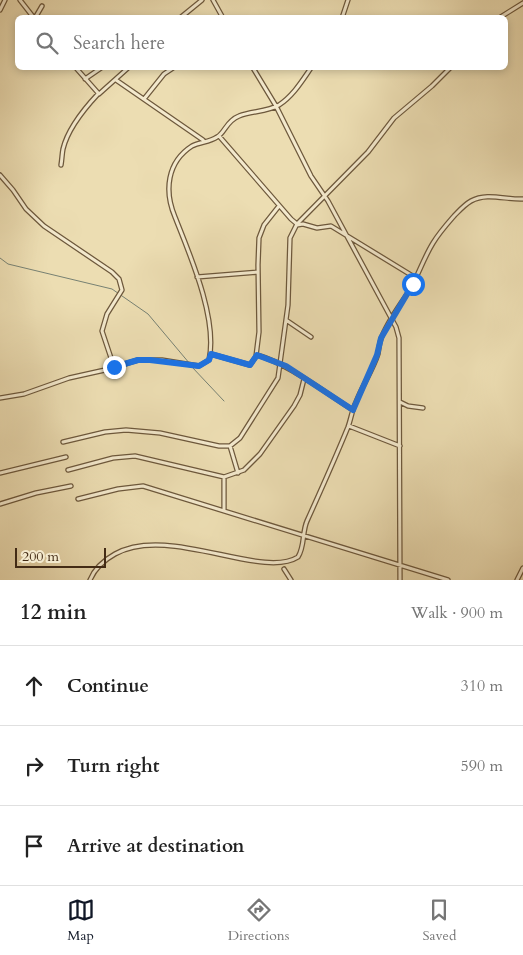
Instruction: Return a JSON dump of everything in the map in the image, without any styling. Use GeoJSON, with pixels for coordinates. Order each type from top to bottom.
{"type":"FeatureCollection","features":[{"type":"Feature","properties":{"kind":"street"},"geometry":{"type":"LineString","coordinates":[[0,10],[5,0]]}},
{"type":"Feature","properties":{"kind":"street"},"geometry":{"type":"LineString","coordinates":[[20,0],[32,15]]}},
{"type":"Feature","properties":{"kind":"street"},"geometry":{"type":"LineString","coordinates":[[184,15],[202,0]]}},
{"type":"Feature","properties":{"kind":"street"},"geometry":{"type":"LineString","coordinates":[[213,0],[222,15]]}},
{"type":"Feature","properties":{"kind":"street"},"geometry":{"type":"LineString","coordinates":[[343,15],[348,0]]}},
{"type":"Feature","properties":{"kind":"street"},"geometry":{"type":"LineString","coordinates":[[504,15],[523,3]]}},
{"type":"Feature","properties":{"kind":"street"},"geometry":{"type":"LineString","coordinates":[[37,15],[42,6]]}},
{"type":"Feature","properties":{"kind":"street"},"geometry":{"type":"LineString","coordinates":[[78,70],[98,94]]}},
{"type":"Feature","properties":{"kind":"street"},"geometry":{"type":"LineString","coordinates":[[85,79],[98,70]]}},
{"type":"Feature","properties":{"kind":"street"},"geometry":{"type":"LineString","coordinates":[[61,165],[63,149],[79,116],[98,94],[101,94],[126,70]]}},
{"type":"Feature","properties":{"kind":"street"},"geometry":{"type":"LineString","coordinates":[[144,99],[164,74],[170,70]]}},
{"type":"Feature","properties":{"kind":"street"},"geometry":{"type":"LineString","coordinates":[[254,70],[276,106],[312,176],[392,318],[399,338],[400,580]]}},
{"type":"Feature","properties":{"kind":"street"},"geometry":{"type":"LineString","coordinates":[[0,398],[24,394],[78,375],[138,360],[199,366],[209,360],[211,354],[210,327],[197,277],[171,207],[169,192],[172,169],[179,157],[192,147],[219,136],[228,123],[236,117],[276,106],[291,94],[309,70]]}},
{"type":"Feature","properties":{"kind":"street"},"geometry":{"type":"LineString","coordinates":[[63,442],[99,433],[126,430],[160,433],[211,446],[230,446],[240,438],[278,378],[286,320],[290,238],[297,224],[368,152],[394,118],[448,70]]}},
{"type":"Feature","properties":{"kind":"street"},"geometry":{"type":"LineString","coordinates":[[116,80],[204,141]]}},
{"type":"Feature","properties":{"kind":"street"},"geometry":{"type":"LineString","coordinates":[[219,136],[297,224],[317,228],[331,226],[416,278]]}},
{"type":"Feature","properties":{"kind":"street"},"geometry":{"type":"LineString","coordinates":[[0,175],[26,208],[44,226],[119,279],[122,290],[107,314],[102,331],[114,367]]}},
{"type":"Feature","properties":{"kind":"street"},"geometry":{"type":"LineString","coordinates":[[279,572],[298,556],[305,525],[349,426],[353,410],[377,355],[381,338],[416,278],[433,242],[464,205],[481,197],[523,199]]}},
{"type":"Feature","properties":{"kind":"street"},"geometry":{"type":"LineString","coordinates":[[211,354],[250,365],[256,356],[259,332],[258,272],[260,232],[279,205]]}},
{"type":"Feature","properties":{"kind":"street"},"geometry":{"type":"LineString","coordinates":[[197,277],[258,272]]}},
{"type":"Feature","properties":{"kind":"street"},"geometry":{"type":"LineString","coordinates":[[286,320],[310,337]]}},
{"type":"Feature","properties":{"kind":"street"},"geometry":{"type":"LineString","coordinates":[[256,356],[279,363],[353,410]]}},
{"type":"Feature","properties":{"kind":"street"},"geometry":{"type":"LineString","coordinates":[[68,470],[113,458],[135,456],[224,477],[238,473],[249,466],[281,426],[300,395],[304,379]]}},
{"type":"Feature","properties":{"kind":"street"},"geometry":{"type":"LineString","coordinates":[[399,402],[408,406],[423,408]]}},
{"type":"Feature","properties":{"kind":"street"},"geometry":{"type":"LineString","coordinates":[[349,426],[400,446]]}},
{"type":"Feature","properties":{"kind":"street"},"geometry":{"type":"LineString","coordinates":[[230,446],[238,473]]}},
{"type":"Feature","properties":{"kind":"street"},"geometry":{"type":"LineString","coordinates":[[0,473],[66,457]]}},
{"type":"Feature","properties":{"kind":"street"},"geometry":{"type":"LineString","coordinates":[[224,477],[224,510]]}},
{"type":"Feature","properties":{"kind":"street"},"geometry":{"type":"LineString","coordinates":[[0,504],[36,493],[71,486]]}},
{"type":"Feature","properties":{"kind":"street"},"geometry":{"type":"LineString","coordinates":[[78,499],[118,489],[143,486],[304,534],[448,580]]}},
{"type":"Feature","properties":{"kind":"street"},"geometry":{"type":"LineString","coordinates":[[90,580],[93,573],[104,560],[122,550],[149,546],[171,551]]}},
{"type":"Feature","properties":{"kind":"street"},"geometry":{"type":"LineString","coordinates":[[517,580],[523,568]]}},
{"type":"Feature","properties":{"kind":"street"},"geometry":{"type":"LineString","coordinates":[[284,569],[291,580]]}},
{"type":"Feature","properties":{"kind":"waterway"},"geometry":{"type":"LineString","coordinates":[[0,258],[8,264],[112,289],[148,314],[190,364]]}},
{"type":"Feature","properties":{"kind":"waterway"},"geometry":{"type":"LineString","coordinates":[[192,367],[224,401]]}},
{"type":"Feature","properties":{"kind":"route"},"geometry":{"type":"LineString","coordinates":[[114,367],[138,360],[162,360],[199,366],[209,360],[211,354],[250,365],[257,355],[286,366],[353,410],[377,355],[381,338],[413,284]]}}]}
